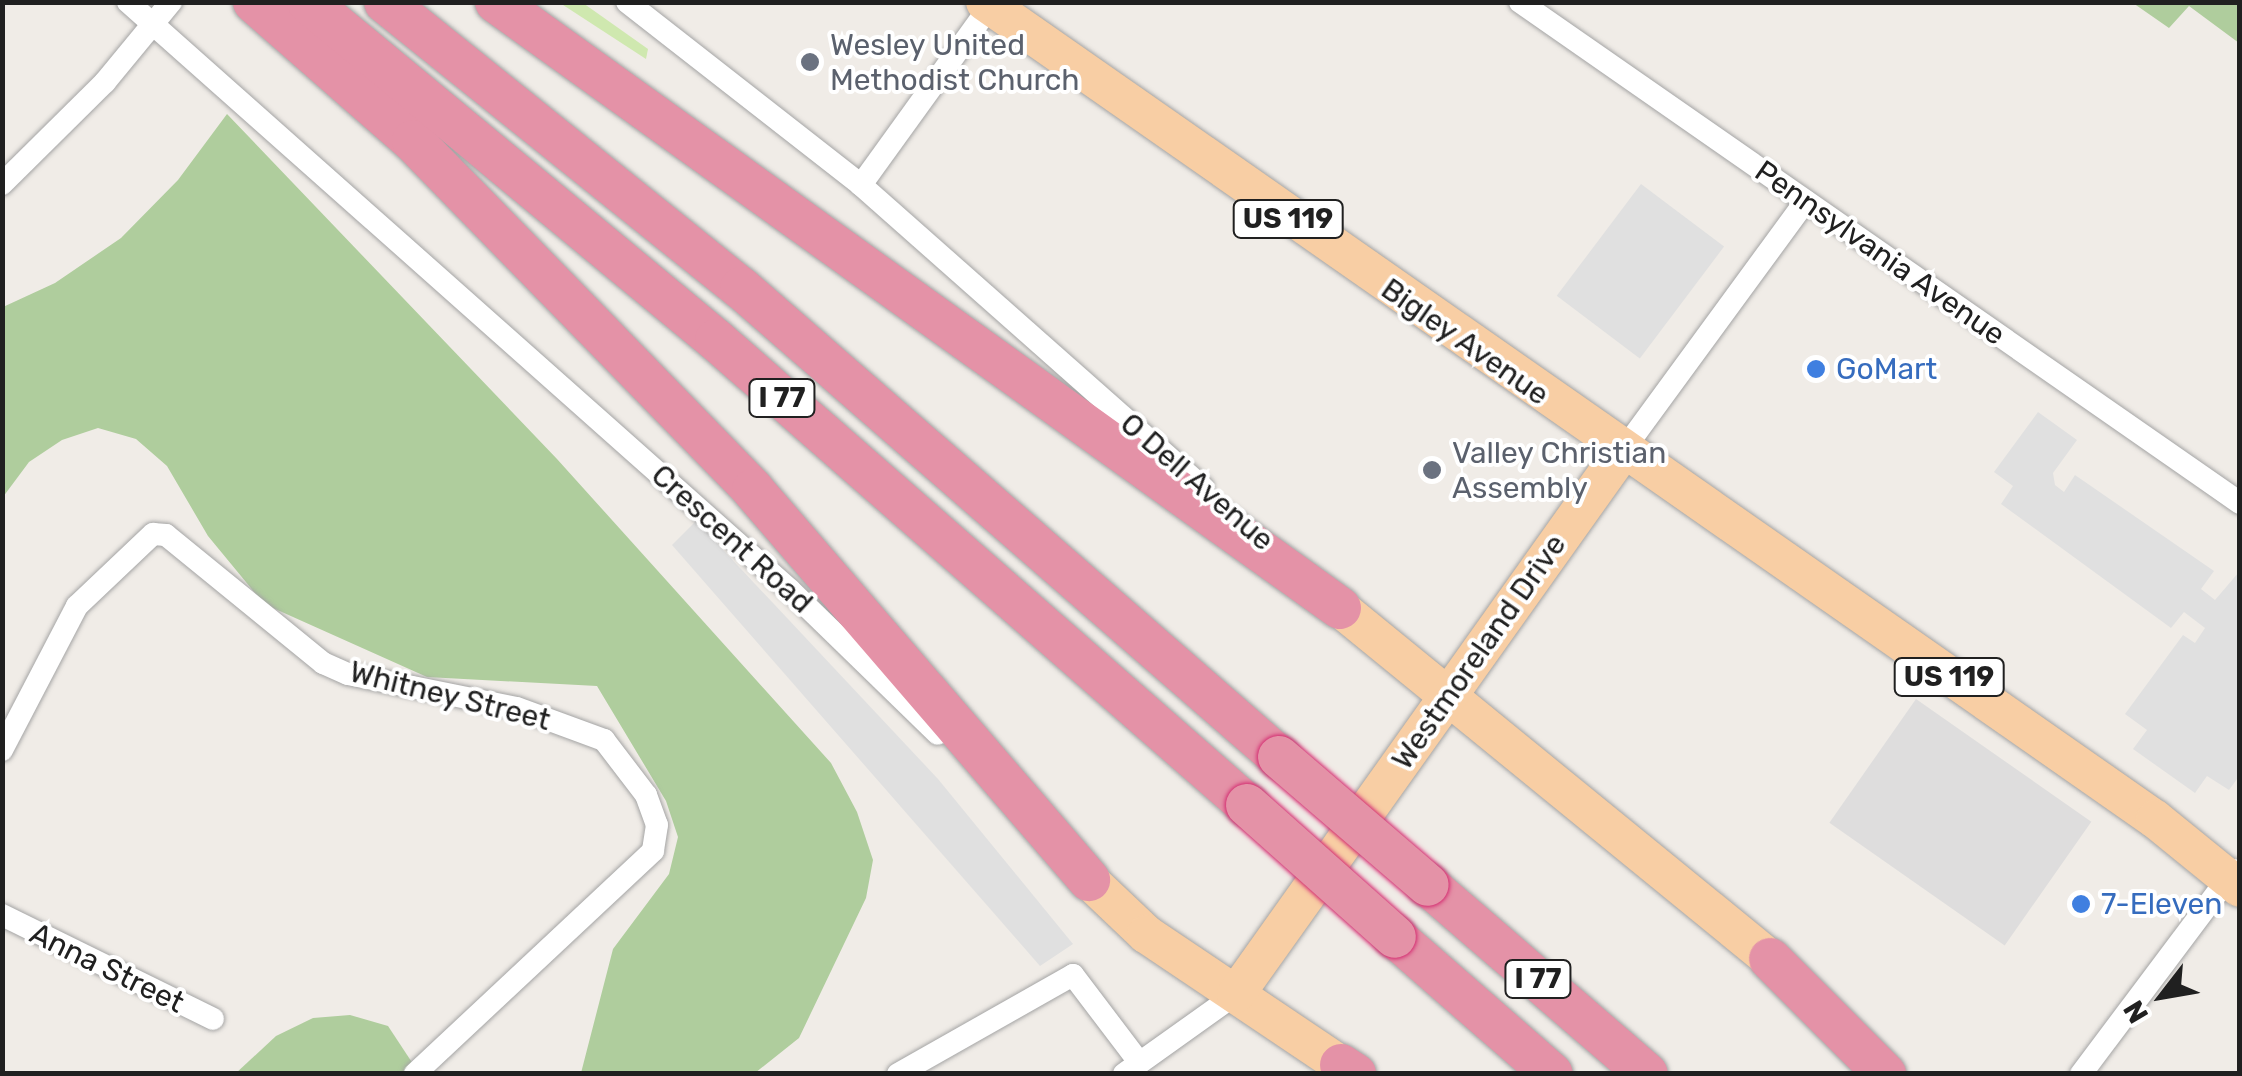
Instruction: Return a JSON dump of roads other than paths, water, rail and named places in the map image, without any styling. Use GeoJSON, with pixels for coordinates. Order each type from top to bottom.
{"type":"FeatureCollection","features":[{"type":"Feature","properties":{"kind":"highway","name":"I 77"},"geometry":{"type":"LineString","coordinates":[[385,2],[741,288],[1647,1074]]}},
{"type":"Feature","properties":{"kind":"highway"},"geometry":{"type":"LineString","coordinates":[[496,2],[1340,608]]}},
{"type":"Feature","properties":{"kind":"highway","name":"I 77"},"geometry":{"type":"LineString","coordinates":[[282,10],[716,340],[1552,1074]]}},
{"type":"Feature","properties":{"kind":"highway"},"geometry":{"type":"LineString","coordinates":[[282,10],[753,490],[1089,880]]}},
{"type":"Feature","properties":{"kind":"highway"},"geometry":{"type":"LineString","coordinates":[[1770,959],[1885,1074]]}},
{"type":"Feature","properties":{"kind":"main road","name":"Bigley Avenue"},"geometry":{"type":"LineString","coordinates":[[989,4],[1622,452],[2236,876]]}},
{"type":"Feature","properties":{"kind":"main road","name":"Westmoreland Drive"},"geometry":{"type":"LineString","coordinates":[[1236,994],[1622,452]]}},
{"type":"Feature","properties":{"kind":"main road","name":"O Dell Avenue"},"geometry":{"type":"LineString","coordinates":[[1340,608],[1770,959]]}},
{"type":"Feature","properties":{"kind":"main road","name":"Crescent Road"},"geometry":{"type":"LineString","coordinates":[[1089,880],[1146,934],[1348,1069]]}},
{"type":"Feature","properties":{"kind":"street","name":"Crescent Road"},"geometry":{"type":"LineString","coordinates":[[128,2],[158,24],[790,590],[1089,880]]}},
{"type":"Feature","properties":{"kind":"street"},"geometry":{"type":"LineString","coordinates":[[2,184],[158,24],[170,2]]}},
{"type":"Feature","properties":{"kind":"street","name":"O Dell Avenue"},"geometry":{"type":"LineString","coordinates":[[626,2],[861,185],[1340,608]]}},
{"type":"Feature","properties":{"kind":"street","name":"Pennsylvania Avenue"},"geometry":{"type":"LineString","coordinates":[[1520,2],[2240,503]]}},
{"type":"Feature","properties":{"kind":"street"},"geometry":{"type":"LineString","coordinates":[[861,185],[989,4]]}},
{"type":"Feature","properties":{"kind":"street","name":"Westmoreland Drive"},"geometry":{"type":"LineString","coordinates":[[1622,452],[1806,201]]}},
{"type":"Feature","properties":{"kind":"street","name":"Whitney Street"},"geometry":{"type":"LineString","coordinates":[[2,750],[77,606],[154,534],[166,536],[323,663],[348,674],[518,708],[604,740],[646,795],[657,824],[654,850],[415,1074]]}},
{"type":"Feature","properties":{"kind":"street"},"geometry":{"type":"LineString","coordinates":[[2080,1074],[2236,876]]}},
{"type":"Feature","properties":{"kind":"street","name":"Anna Street"},"geometry":{"type":"LineString","coordinates":[[2,915],[213,1019]]}},
{"type":"Feature","properties":{"kind":"street"},"geometry":{"type":"LineString","coordinates":[[898,1074],[1073,975],[1132,1068]]}},
{"type":"Feature","properties":{"kind":"street","name":"Westmoreland Drive"},"geometry":{"type":"LineString","coordinates":[[1132,1068],[1236,994]]}},
{"type":"Feature","properties":{"kind":"place","name":"Wesley United Methodist Church"},"geometry":{"type":"Point","coordinates":[810,62]}},
{"type":"Feature","properties":{"kind":"place","name":"GoMart"},"geometry":{"type":"Point","coordinates":[1816,369]}},
{"type":"Feature","properties":{"kind":"place","name":"Valley Christian Assembly"},"geometry":{"type":"Point","coordinates":[1432,470]}},
{"type":"Feature","properties":{"kind":"place","name":"7-Eleven"},"geometry":{"type":"Point","coordinates":[2081,904]}}]}
